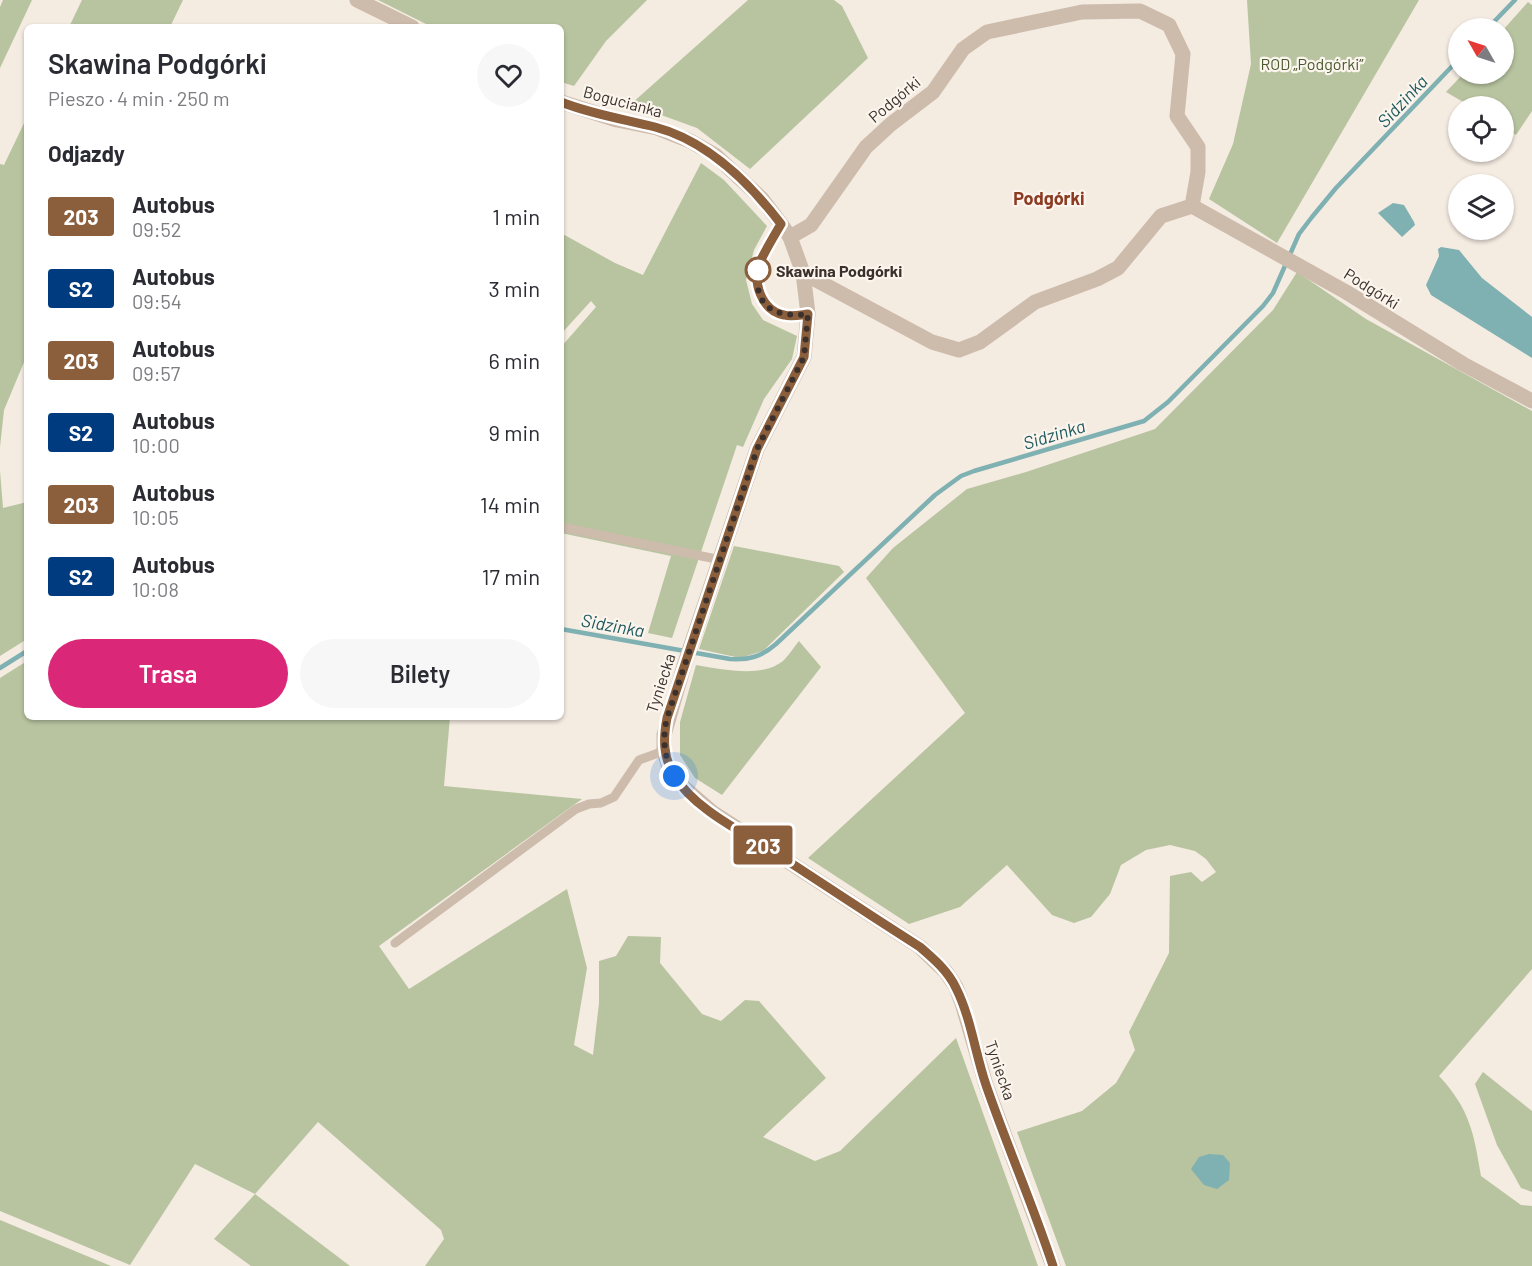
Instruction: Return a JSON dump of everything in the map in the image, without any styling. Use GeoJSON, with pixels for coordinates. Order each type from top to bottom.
{"type":"FeatureCollection","features":[{"type":"Feature","properties":{"kind":"street"},"geometry":{"type":"LineString","coordinates":[[357,0],[406,24]]}},
{"type":"Feature","properties":{"kind":"street","name":"Podgórki"},"geometry":{"type":"LineString","coordinates":[[785,231],[811,225],[866,147],[891,124],[933,92],[963,49],[987,32],[1082,12],[1140,11],[1169,25],[1183,54],[1177,116],[1198,147],[1198,172],[1192,206],[1346,292],[1463,364],[1532,401]]}},
{"type":"Feature","properties":{"kind":"street","name":"Bogucianka"},"geometry":{"type":"LineString","coordinates":[[564,103],[617,120],[657,128],[690,141],[715,155],[762,199]]}},
{"type":"Feature","properties":{"kind":"street","name":"Tyniecka"},"geometry":{"type":"LineString","coordinates":[[762,199],[785,231],[803,273],[808,314],[804,357],[757,449],[667,718],[664,751],[674,776],[693,798],[920,947],[946,972],[956,987],[962,1003],[986,1085],[1053,1266]]}},
{"type":"Feature","properties":{"kind":"street"},"geometry":{"type":"LineString","coordinates":[[803,273],[932,342],[958,350],[980,342],[1035,302],[1097,279],[1118,268],[1161,216],[1192,206]]}},
{"type":"Feature","properties":{"kind":"lane"},"geometry":{"type":"LineString","coordinates":[[785,231],[759,263],[757,273],[760,296],[770,308],[783,315],[808,314]]}},
{"type":"Feature","properties":{"kind":"lane"},"geometry":{"type":"LineString","coordinates":[[564,528],[721,560]]}},
{"type":"Feature","properties":{"kind":"lane"},"geometry":{"type":"LineString","coordinates":[[395,943],[576,809],[589,804],[601,803],[614,797],[639,760],[664,751]]}},
{"type":"Feature","properties":{"kind":"green space"},"geometry":{"type":"Polygon","coordinates":[[[3,0],[32,0],[0,68],[0,7],[3,0]]]}},
{"type":"Feature","properties":{"kind":"green space"},"geometry":{"type":"Polygon","coordinates":[[[82,0],[183,0],[171,24],[70,24],[82,0]]]}},
{"type":"Feature","properties":{"kind":"green space"},"geometry":{"type":"Polygon","coordinates":[[[378,0],[647,0],[606,41],[574,86],[564,83],[564,24],[426,24],[378,0]]]}},
{"type":"Feature","properties":{"kind":"green space"},"geometry":{"type":"Polygon","coordinates":[[[748,0],[834,0],[842,6],[868,58],[750,169],[697,128],[631,104],[748,0]]]}},
{"type":"Feature","properties":{"kind":"green space","name":"ROD „Podgórki”"},"geometry":{"type":"Polygon","coordinates":[[[1247,0],[1419,0],[1277,243],[1209,199],[1233,144],[1251,64],[1247,0]]]}},
{"type":"Feature","properties":{"kind":"green space"},"geometry":{"type":"Polygon","coordinates":[[[1528,2],[1532,5],[1532,111],[1516,135],[1514,134],[1514,96],[1453,96],[1446,92],[1454,84],[1514,84],[1514,18],[1528,2]]]}},
{"type":"Feature","properties":{"kind":"green space"},"geometry":{"type":"Polygon","coordinates":[[[24,123],[24,362],[4,410],[0,447],[0,164],[4,165],[24,123]]]}},
{"type":"Feature","properties":{"kind":"green space"},"geometry":{"type":"Polygon","coordinates":[[[701,163],[724,180],[767,226],[754,250],[746,280],[752,304],[763,320],[797,336],[792,359],[764,399],[743,447],[737,445],[672,638],[648,633],[671,556],[564,534],[564,344],[596,307],[591,301],[564,331],[564,235],[615,263],[643,275],[701,163]]]}},
{"type":"Feature","properties":{"kind":"green space"},"geometry":{"type":"Polygon","coordinates":[[[1297,272],[1366,319],[1532,411],[1532,969],[1439,1076],[1464,1111],[1473,1135],[1481,1176],[1521,1205],[1532,1206],[1532,1266],[1066,1266],[1017,1132],[1082,1111],[1116,1083],[1135,1050],[1129,1032],[1169,953],[1170,876],[1191,872],[1202,882],[1216,872],[1206,859],[1195,851],[1170,845],[1146,850],[1121,865],[1110,894],[1091,917],[1074,923],[1052,915],[1007,865],[960,907],[909,924],[808,858],[965,713],[866,578],[893,548],[967,489],[1155,429],[1273,310],[1297,272]]]}},
{"type":"Feature","properties":{"kind":"green space"},"geometry":{"type":"Polygon","coordinates":[[[0,471],[3,508],[24,503],[24,641],[0,656],[0,471]]]}},
{"type":"Feature","properties":{"kind":"green space"},"geometry":{"type":"Polygon","coordinates":[[[734,546],[839,566],[844,572],[763,651],[740,658],[699,649],[734,546]]]}},
{"type":"Feature","properties":{"kind":"green space"},"geometry":{"type":"Polygon","coordinates":[[[799,641],[821,667],[722,795],[695,778],[680,755],[680,722],[696,665],[742,671],[765,669],[784,660],[799,641]]]}},
{"type":"Feature","properties":{"kind":"green space"},"geometry":{"type":"Polygon","coordinates":[[[24,663],[24,720],[450,720],[444,786],[582,799],[379,946],[409,989],[567,889],[587,968],[574,1045],[593,1055],[599,1003],[599,961],[616,956],[628,936],[661,937],[660,963],[702,1014],[721,1021],[745,1000],[759,1001],[826,1078],[763,1137],[815,1161],[840,1151],[956,1038],[1038,1266],[425,1266],[444,1239],[441,1230],[318,1122],[255,1194],[195,1164],[130,1265],[0,1211],[0,678],[24,663]]]}},
{"type":"Feature","properties":{"kind":"green space"},"geometry":{"type":"Polygon","coordinates":[[[1483,1072],[1532,1111],[1532,1192],[1521,1188],[1497,1145],[1475,1084],[1483,1072]]]}},
{"type":"Feature","properties":{"kind":"green space"},"geometry":{"type":"Polygon","coordinates":[[[255,1194],[350,1266],[251,1266],[214,1239],[255,1194]]]}},
{"type":"Feature","properties":{"kind":"green space"},"geometry":{"type":"Polygon","coordinates":[[[0,1220],[111,1266],[0,1266],[0,1220]]]}},
{"type":"Feature","properties":{"kind":"water"},"geometry":{"type":"Polygon","coordinates":[[[1393,203],[1404,205],[1415,225],[1402,237],[1378,213],[1393,203]]]}},
{"type":"Feature","properties":{"kind":"water"},"geometry":{"type":"Polygon","coordinates":[[[1441,247],[1459,250],[1482,278],[1532,317],[1532,358],[1431,295],[1426,285],[1439,256],[1438,249],[1441,247]]]}},
{"type":"Feature","properties":{"kind":"water"},"geometry":{"type":"Polygon","coordinates":[[[1209,1154],[1223,1155],[1230,1163],[1229,1180],[1217,1189],[1204,1185],[1191,1169],[1199,1157],[1209,1154]]]}},
{"type":"Feature","properties":{"kind":"waterway","name":"Sidzinka"},"geometry":{"type":"LineString","coordinates":[[1498,18],[1515,0]]}},
{"type":"Feature","properties":{"kind":"waterway","name":"Sidzinka"},"geometry":{"type":"LineString","coordinates":[[564,630],[730,659],[755,657],[776,644],[935,495],[961,476],[1144,421],[1168,402],[1263,306],[1273,293],[1299,234],[1312,217],[1336,188],[1448,70]]}},
{"type":"Feature","properties":{"kind":"waterway","name":"Sidzinka"},"geometry":{"type":"LineString","coordinates":[[0,668],[24,653]]}},
{"type":"Feature","properties":{"kind":"bus line","name":"203"},"geometry":{"type":"LineString","coordinates":[[564,103],[617,120],[657,128],[690,141],[715,155],[762,199],[781,224],[759,263],[757,273],[760,296],[770,308],[783,315],[808,314],[804,357],[771,417],[757,449],[667,718],[664,751],[668,764],[674,776],[693,798],[920,947],[946,972],[956,987],[962,1003],[986,1085],[1045,1239],[1053,1266]]}},
{"type":"Feature","properties":{"kind":"place","name":"Skawina Podgórki"},"geometry":{"type":"Point","coordinates":[758,270]}},
{"type":"Feature","properties":{"kind":"district","name":"Podgórki"},"geometry":{"type":"Point","coordinates":[1049,198]}},
{"type":"Feature","properties":{"kind":"route"},"geometry":{"type":"LineString","coordinates":[[674,776],[664,751],[667,718],[757,449],[771,417],[797,373],[804,357],[807,339],[808,314],[783,315],[770,308],[760,296],[758,270]]}}]}
